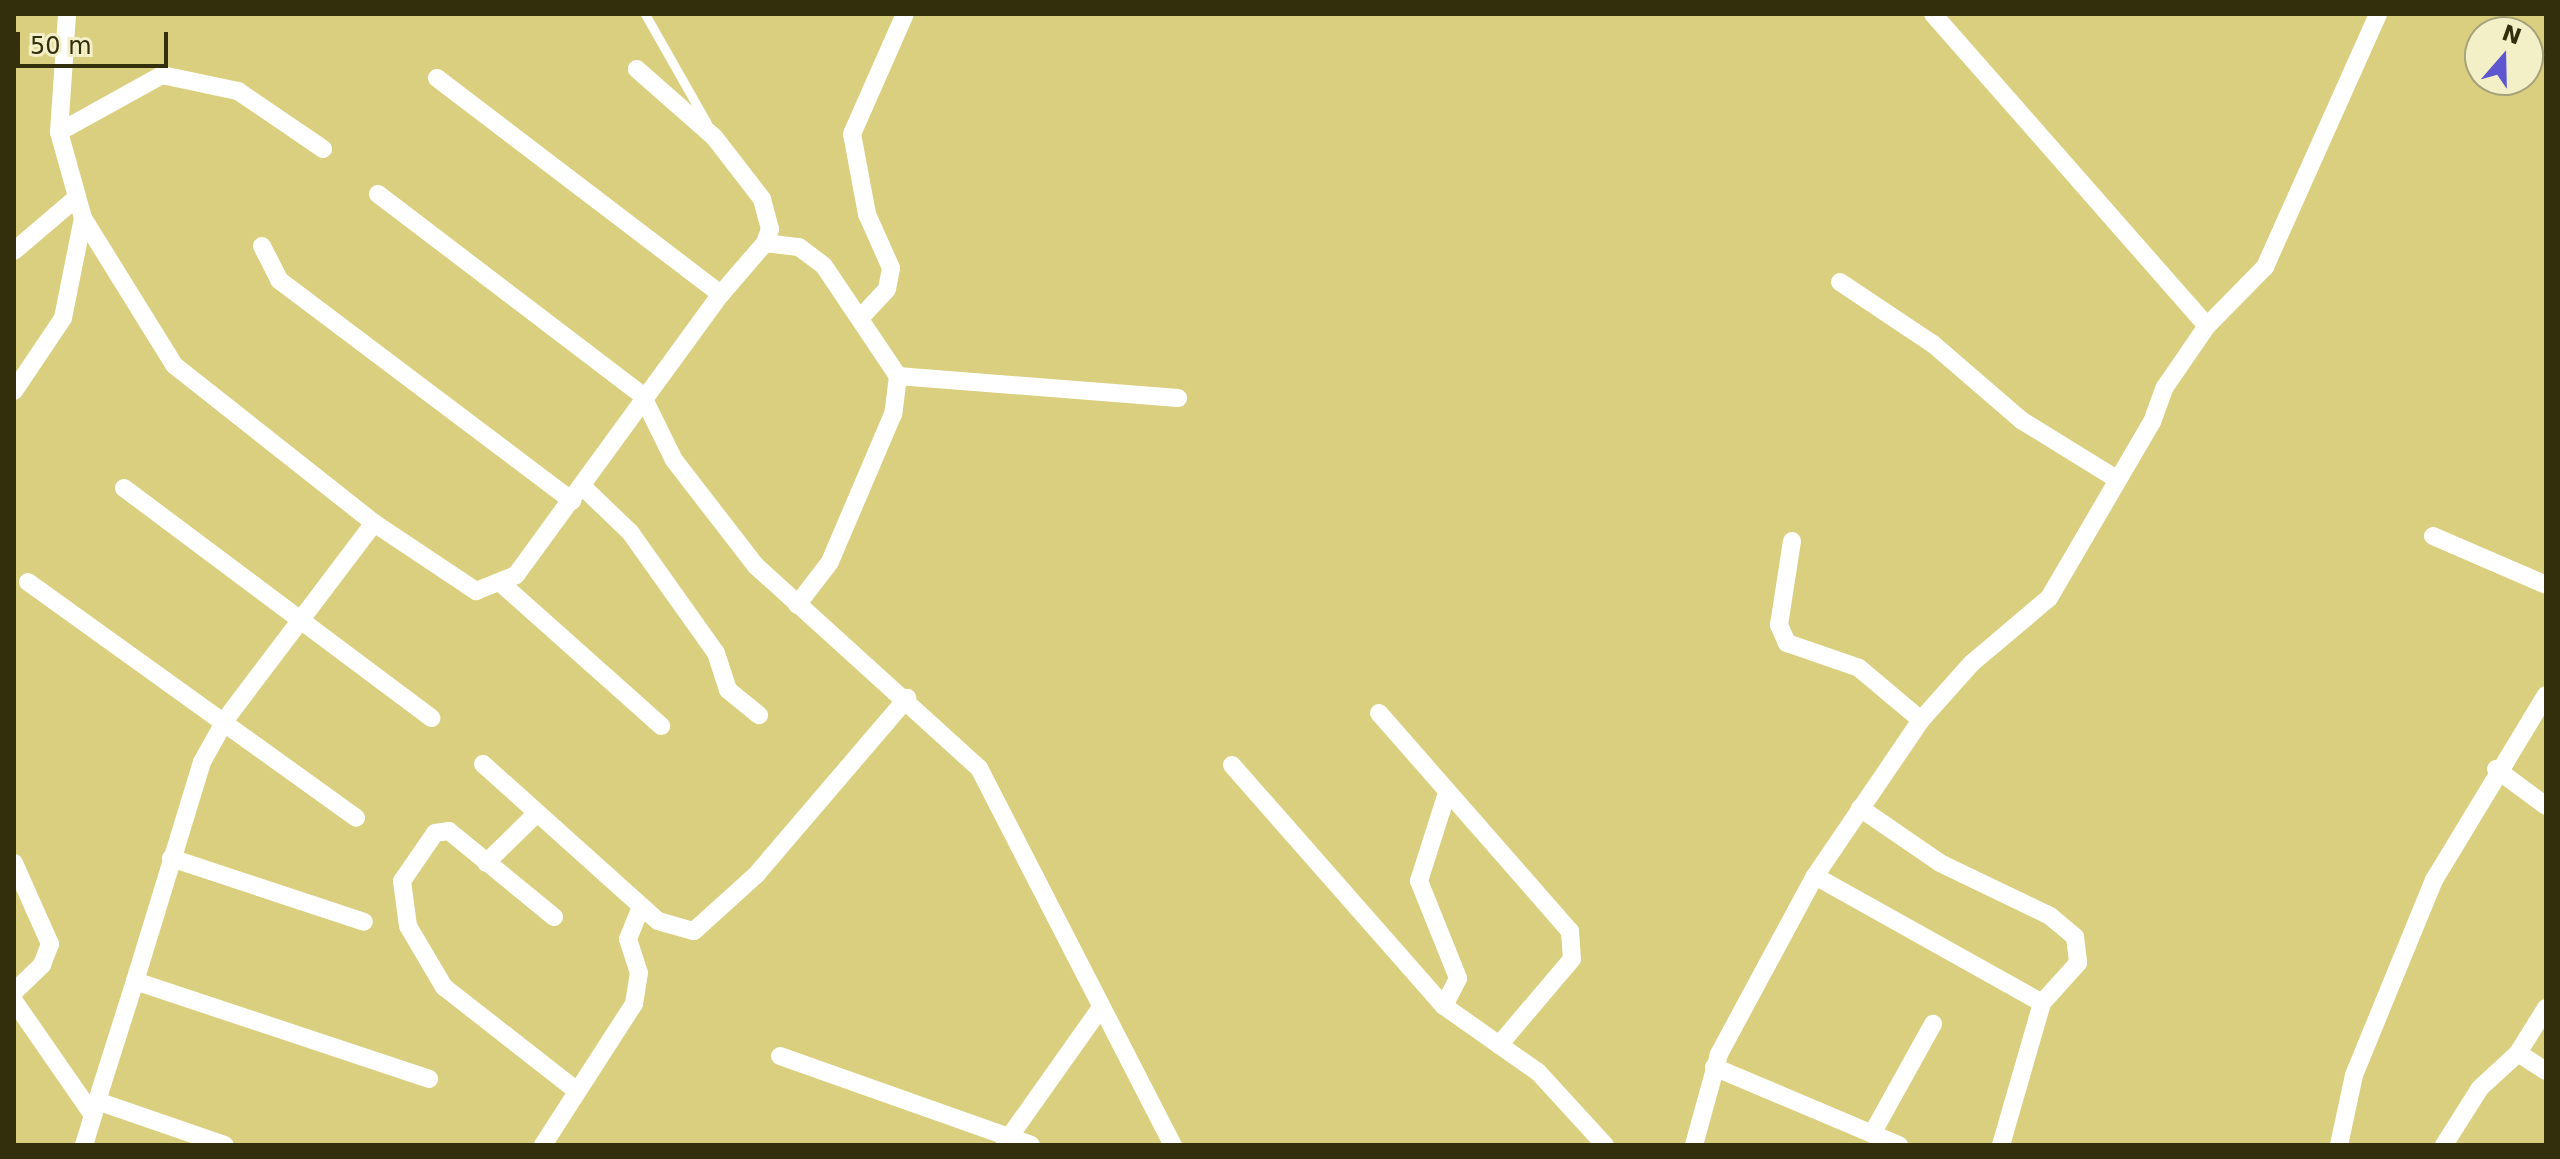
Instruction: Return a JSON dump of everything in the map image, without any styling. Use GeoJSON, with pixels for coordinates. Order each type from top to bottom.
{"type":"FeatureCollection","features":[{"type":"Feature","properties":{"kind":"street"},"geometry":{"type":"LineString","coordinates":[[67,14],[59,132],[75,199],[83,218],[174,365],[374,523],[476,591],[503,585],[577,494],[642,395],[765,243],[770,229],[762,199],[714,137],[637,69]]}},
{"type":"Feature","properties":{"kind":"street"},"geometry":{"type":"LineString","coordinates":[[863,315],[887,289],[891,268],[867,214],[852,134],[905,14]]}},
{"type":"Feature","properties":{"kind":"street"},"geometry":{"type":"LineString","coordinates":[[1933,14],[2207,326]]}},
{"type":"Feature","properties":{"kind":"street"},"geometry":{"type":"LineString","coordinates":[[1694,1145],[1714,1067],[1815,876],[1921,720],[1972,663],[2049,598],[2118,480],[2165,387],[2207,326],[2265,267],[2378,14]]}},
{"type":"Feature","properties":{"kind":"street"},"geometry":{"type":"LineString","coordinates":[[59,132],[162,75],[238,91],[323,149]]}},
{"type":"Feature","properties":{"kind":"street"},"geometry":{"type":"LineString","coordinates":[[437,78],[721,294]]}},
{"type":"Feature","properties":{"kind":"street"},"geometry":{"type":"LineString","coordinates":[[378,194],[642,395],[674,460],[756,566],[907,698],[989,781],[1100,1009],[1173,1145]]}},
{"type":"Feature","properties":{"kind":"street"},"geometry":{"type":"LineString","coordinates":[[14,251],[75,199]]}},
{"type":"Feature","properties":{"kind":"street"},"geometry":{"type":"LineString","coordinates":[[14,391],[32,374],[63,318],[83,218]]}},
{"type":"Feature","properties":{"kind":"street"},"geometry":{"type":"LineString","coordinates":[[765,243],[799,247],[863,315],[898,376],[893,414],[830,562],[797,605]]}},
{"type":"Feature","properties":{"kind":"street"},"geometry":{"type":"LineString","coordinates":[[262,246],[279,280],[630,532],[716,653],[728,690],[759,715]]}},
{"type":"Feature","properties":{"kind":"street"},"geometry":{"type":"LineString","coordinates":[[1840,282],[1933,344],[2021,420],[2118,480]]}},
{"type":"Feature","properties":{"kind":"street"},"geometry":{"type":"LineString","coordinates":[[898,376],[992,378],[1178,398]]}},
{"type":"Feature","properties":{"kind":"street"},"geometry":{"type":"LineString","coordinates":[[124,488],[302,617],[432,718]]}},
{"type":"Feature","properties":{"kind":"street"},"geometry":{"type":"LineString","coordinates":[[84,1145],[202,762],[226,719],[374,523]]}},
{"type":"Feature","properties":{"kind":"street"},"geometry":{"type":"LineString","coordinates":[[2433,536],[2546,585]]}},
{"type":"Feature","properties":{"kind":"street"},"geometry":{"type":"LineString","coordinates":[[1792,541],[1779,625],[1787,643],[1859,668],[1921,720]]}},
{"type":"Feature","properties":{"kind":"street"},"geometry":{"type":"LineString","coordinates":[[28,582],[226,719],[356,818]]}},
{"type":"Feature","properties":{"kind":"street"},"geometry":{"type":"LineString","coordinates":[[503,585],[661,726]]}},
{"type":"Feature","properties":{"kind":"street"},"geometry":{"type":"LineString","coordinates":[[2339,1145],[2354,1075],[2428,894],[2496,769],[2546,695]]}},
{"type":"Feature","properties":{"kind":"street"},"geometry":{"type":"LineString","coordinates":[[483,764],[666,926],[703,928],[907,698]]}},
{"type":"Feature","properties":{"kind":"street"},"geometry":{"type":"LineString","coordinates":[[1379,713],[1446,796],[1570,931],[1574,944],[1572,959],[1499,1045]]}},
{"type":"Feature","properties":{"kind":"street"},"geometry":{"type":"LineString","coordinates":[[1232,765],[1444,1006],[1538,1072],[1605,1145]]}},
{"type":"Feature","properties":{"kind":"street"},"geometry":{"type":"LineString","coordinates":[[2496,769],[2546,806]]}},
{"type":"Feature","properties":{"kind":"street"},"geometry":{"type":"LineString","coordinates":[[1444,1006],[1458,978],[1419,881],[1446,796]]}},
{"type":"Feature","properties":{"kind":"street"},"geometry":{"type":"LineString","coordinates":[[1860,808],[1940,863],[2050,916],[2075,937],[2078,963],[2042,1003],[2001,1145]]}},
{"type":"Feature","properties":{"kind":"street"},"geometry":{"type":"LineString","coordinates":[[486,863],[537,813]]}},
{"type":"Feature","properties":{"kind":"street"},"geometry":{"type":"LineString","coordinates":[[554,917],[455,834],[435,833],[402,881],[408,926],[444,987],[576,1090]]}},
{"type":"Feature","properties":{"kind":"street"},"geometry":{"type":"LineString","coordinates":[[171,858],[364,922]]}},
{"type":"Feature","properties":{"kind":"street"},"geometry":{"type":"LineString","coordinates":[[14,863],[50,944],[42,965],[14,992]]}},
{"type":"Feature","properties":{"kind":"street"},"geometry":{"type":"LineString","coordinates":[[1815,876],[2042,1003]]}},
{"type":"Feature","properties":{"kind":"street"},"geometry":{"type":"LineString","coordinates":[[543,1145],[638,994],[628,939],[641,906]]}},
{"type":"Feature","properties":{"kind":"street"},"geometry":{"type":"LineString","coordinates":[[135,981],[429,1079]]}},
{"type":"Feature","properties":{"kind":"street"},"geometry":{"type":"LineString","coordinates":[[14,1001],[95,1108],[225,1145]]}},
{"type":"Feature","properties":{"kind":"street"},"geometry":{"type":"LineString","coordinates":[[2445,1145],[2480,1088],[2518,1053],[2532,1020],[2546,1008]]}},
{"type":"Feature","properties":{"kind":"street"},"geometry":{"type":"LineString","coordinates":[[1006,1141],[1100,1009]]}},
{"type":"Feature","properties":{"kind":"street"},"geometry":{"type":"LineString","coordinates":[[1872,1134],[1933,1024]]}},
{"type":"Feature","properties":{"kind":"street"},"geometry":{"type":"LineString","coordinates":[[2518,1053],[2546,1071]]}},
{"type":"Feature","properties":{"kind":"street"},"geometry":{"type":"LineString","coordinates":[[780,1056],[1006,1141],[1031,1145]]}},
{"type":"Feature","properties":{"kind":"street"},"geometry":{"type":"LineString","coordinates":[[1714,1067],[1899,1145]]}},
{"type":"Feature","properties":{"kind":"lane"},"geometry":{"type":"LineString","coordinates":[[645,14],[714,137]]}}]}
